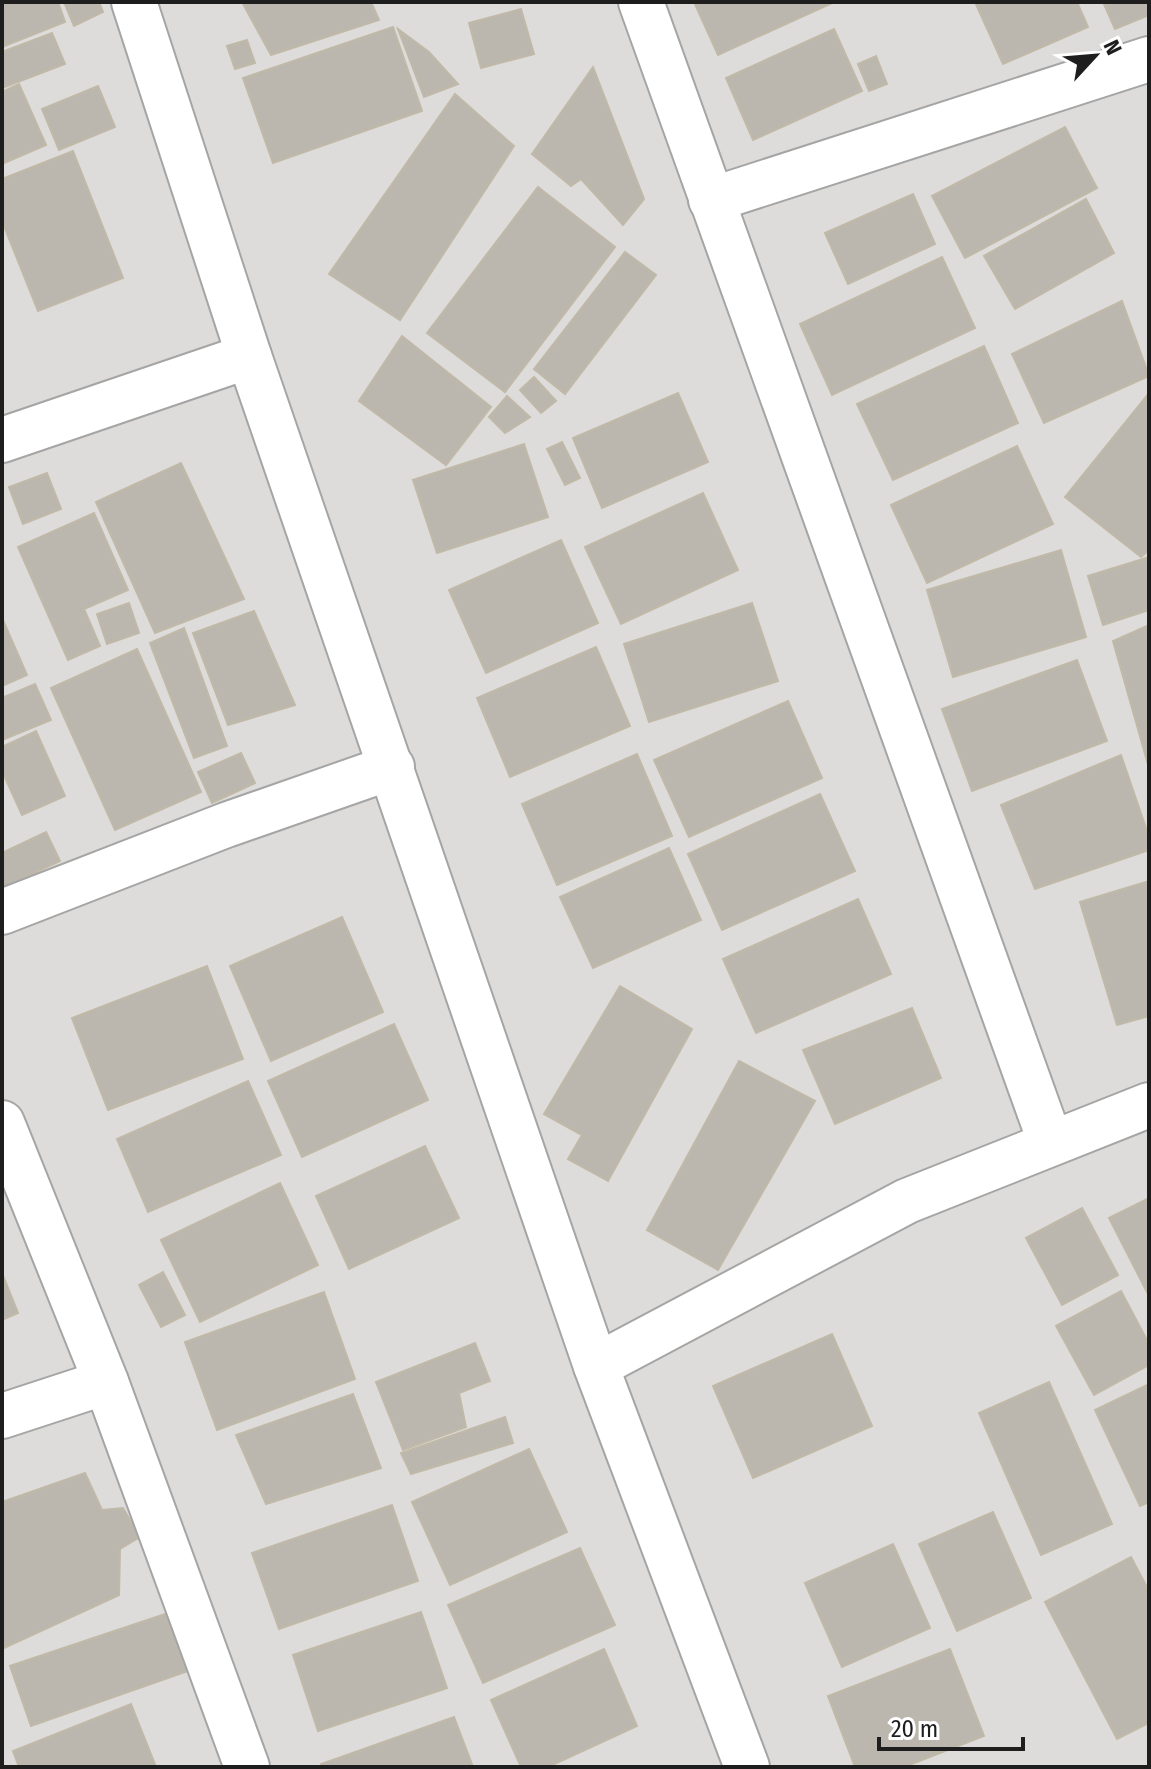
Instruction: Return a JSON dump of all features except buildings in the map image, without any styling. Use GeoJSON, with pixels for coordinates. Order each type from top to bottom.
{"type":"FeatureCollection","features":[{"type":"Feature","properties":{"kind":"street"},"geometry":{"type":"LineString","coordinates":[[134,2],[249,356],[596,1366],[747,1767]]}},
{"type":"Feature","properties":{"kind":"street"},"geometry":{"type":"LineString","coordinates":[[641,2],[1050,1141]]}},
{"type":"Feature","properties":{"kind":"street"},"geometry":{"type":"LineString","coordinates":[[711,200],[1146,69]]}},
{"type":"Feature","properties":{"kind":"street"},"geometry":{"type":"LineString","coordinates":[[2,440],[249,356]]}},
{"type":"Feature","properties":{"kind":"street"},"geometry":{"type":"LineString","coordinates":[[2,912],[226,825],[392,767]]}},
{"type":"Feature","properties":{"kind":"street"},"geometry":{"type":"LineString","coordinates":[[596,1366],[907,1201],[1050,1141],[1149,1105]]}},
{"type":"Feature","properties":{"kind":"street"},"geometry":{"type":"LineString","coordinates":[[2,1123],[106,1382],[247,1767]]}},
{"type":"Feature","properties":{"kind":"street"},"geometry":{"type":"LineString","coordinates":[[2,1416],[106,1382]]}},
{"type":"Feature","properties":{"kind":"shaded area"},"geometry":{"type":"Polygon","coordinates":[[[2,2],[1149,2],[1149,1767],[2,1767],[2,2]]]}}]}
